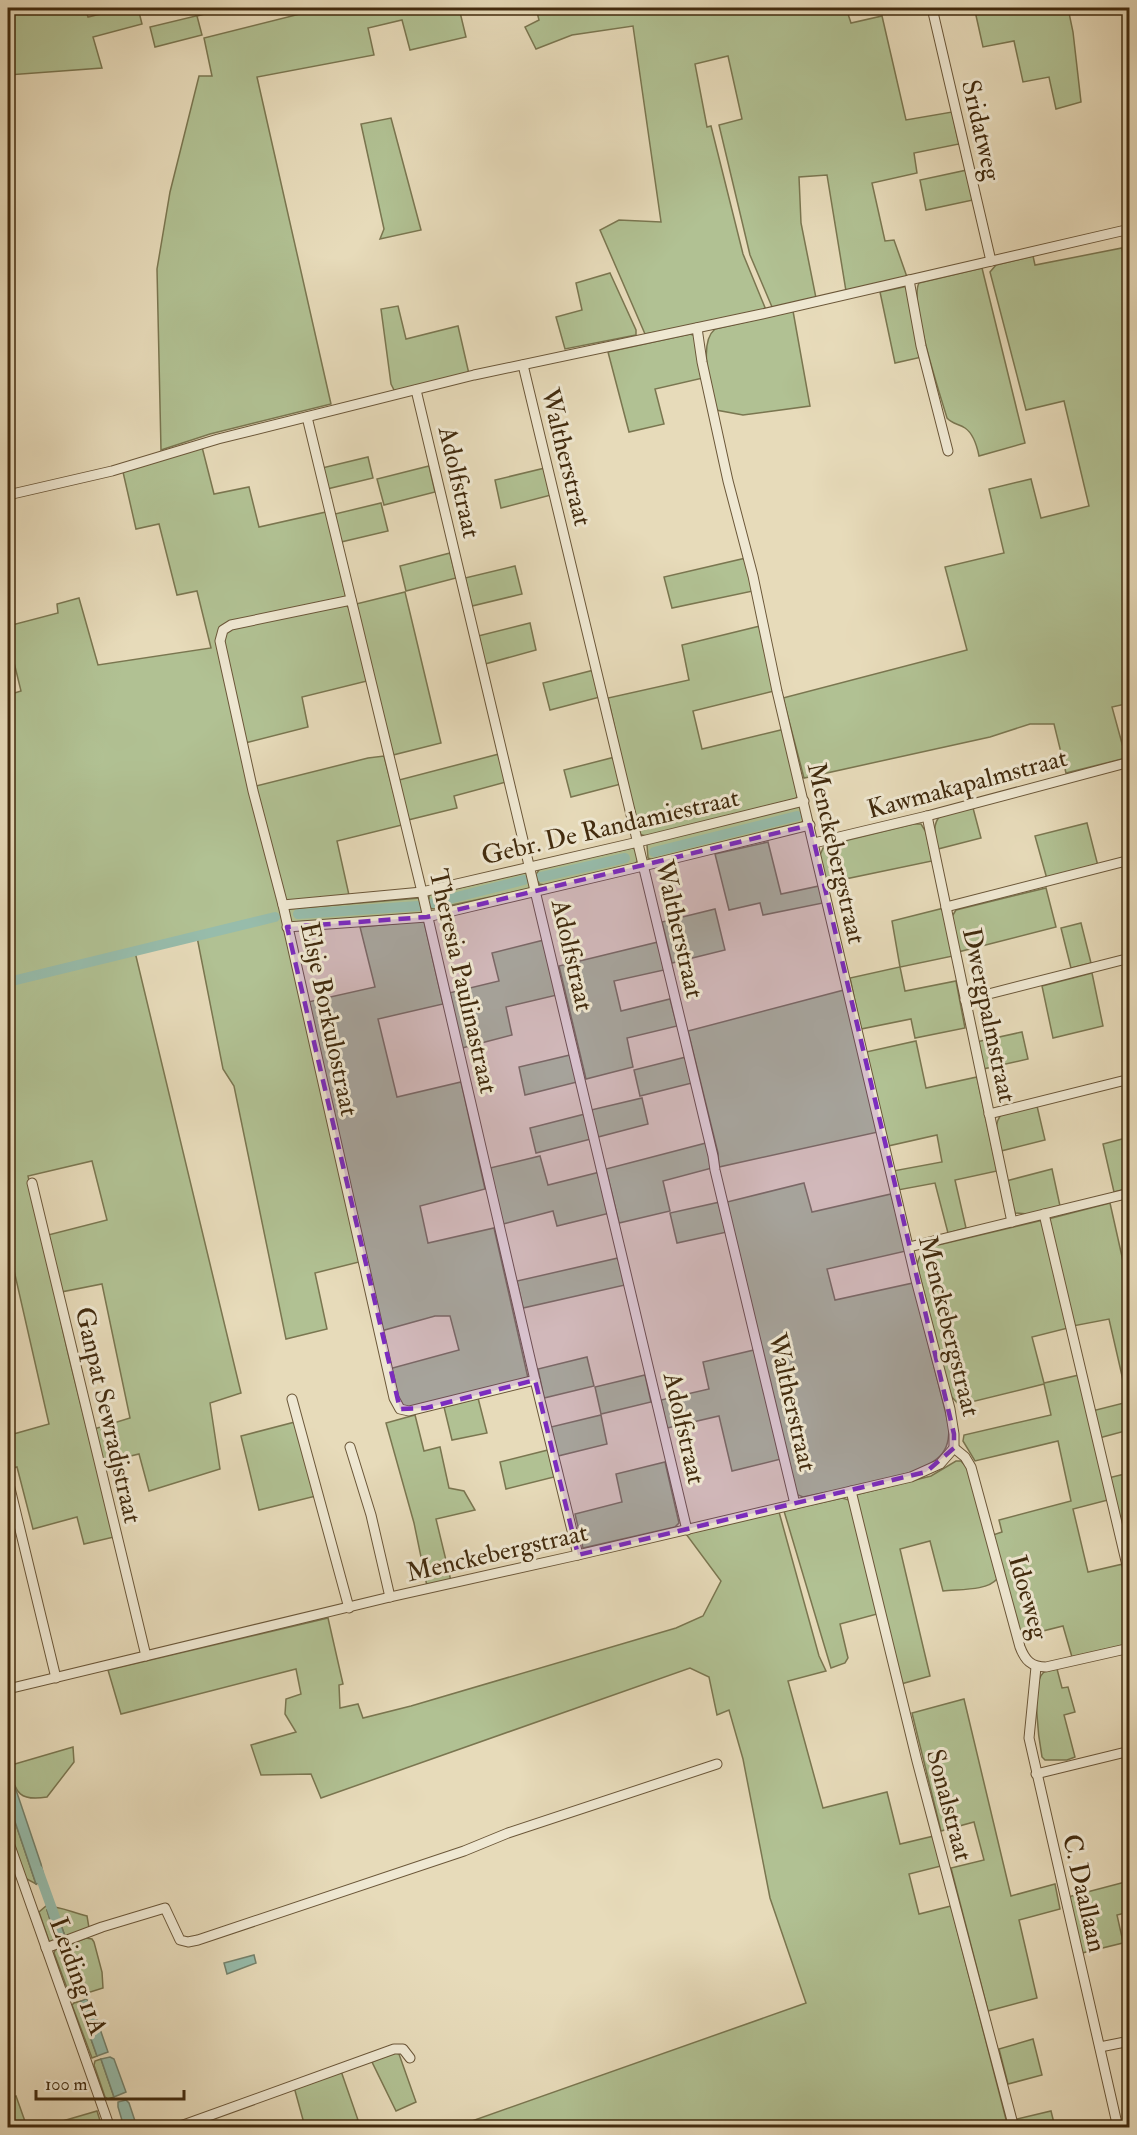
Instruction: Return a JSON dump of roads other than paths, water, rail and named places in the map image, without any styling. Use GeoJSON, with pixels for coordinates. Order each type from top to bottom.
{"type":"FeatureCollection","features":[{"type":"Feature","properties":{"kind":"street","name":"Sridatweg"},"geometry":{"type":"LineString","coordinates":[[932,8],[991,261]]}},
{"type":"Feature","properties":{"kind":"street"},"geometry":{"type":"LineString","coordinates":[[8,495],[112,471],[218,439],[416,390],[1130,229]]}},
{"type":"Feature","properties":{"kind":"street"},"geometry":{"type":"LineString","coordinates":[[909,280],[921,346],[948,451]]}},
{"type":"Feature","properties":{"kind":"street","name":"Menckebergstraat"},"geometry":{"type":"LineString","coordinates":[[8,1689],[390,1597],[911,1477],[940,1464],[954,1448],[950,1409],[909,1247],[777,691],[753,576],[728,482],[702,362],[697,328]]}},
{"type":"Feature","properties":{"kind":"street","name":"Waltherstraat"},"geometry":{"type":"LineString","coordinates":[[523,365],[795,1504]]}},
{"type":"Feature","properties":{"kind":"street","name":"Adolfstraat"},"geometry":{"type":"LineString","coordinates":[[416,390],[687,1530]]}},
{"type":"Feature","properties":{"kind":"street","name":"Theresia Paulinastraat"},"geometry":{"type":"LineString","coordinates":[[307,417],[422,892],[578,1555]]}},
{"type":"Feature","properties":{"kind":"street","name":"Elsje Borkulostraat"},"geometry":{"type":"LineString","coordinates":[[351,600],[231,625],[223,630],[220,641],[253,791],[283,905],[366,1281],[394,1398],[400,1409],[409,1411],[426,1408],[535,1380]]}},
{"type":"Feature","properties":{"kind":"street","name":"Kawmakapalmstraat"},"geometry":{"type":"LineString","coordinates":[[814,843],[927,816],[1130,762]]}},
{"type":"Feature","properties":{"kind":"street","name":"Gebr. De Randamiestraat"},"geometry":{"type":"LineString","coordinates":[[283,905],[422,892],[804,801]]}},
{"type":"Feature","properties":{"kind":"street","name":"Dwergpalmstraat"},"geometry":{"type":"LineString","coordinates":[[927,816],[1012,1222]]}},
{"type":"Feature","properties":{"kind":"street","name":"Gebr. De Randamiestraat"},"geometry":{"type":"LineString","coordinates":[[287,927],[427,917],[810,825]]}},
{"type":"Feature","properties":{"kind":"street"},"geometry":{"type":"LineString","coordinates":[[946,907],[1130,860]]}},
{"type":"Feature","properties":{"kind":"street"},"geometry":{"type":"LineString","coordinates":[[965,1000],[1130,958]]}},
{"type":"Feature","properties":{"kind":"street"},"geometry":{"type":"LineString","coordinates":[[989,1114],[1130,1079]]}},
{"type":"Feature","properties":{"kind":"street","name":"Ganpat Sewradjstraat"},"geometry":{"type":"LineString","coordinates":[[32,1183],[146,1656]]}},
{"type":"Feature","properties":{"kind":"street"},"geometry":{"type":"LineString","coordinates":[[909,1247],[1130,1193]]}},
{"type":"Feature","properties":{"kind":"street"},"geometry":{"type":"LineString","coordinates":[[1044,1214],[1130,1578]]}},
{"type":"Feature","properties":{"kind":"street"},"geometry":{"type":"LineString","coordinates":[[292,1399],[349,1608]]}},
{"type":"Feature","properties":{"kind":"street"},"geometry":{"type":"LineString","coordinates":[[350,1448],[371,1515],[390,1597]]}},
{"type":"Feature","properties":{"kind":"street","name":"Idoeweg"},"geometry":{"type":"LineString","coordinates":[[954,1448],[965,1457],[971,1467],[1020,1647],[1026,1660],[1036,1667],[1065,1663],[1130,1648]]}},
{"type":"Feature","properties":{"kind":"street"},"geometry":{"type":"LineString","coordinates":[[8,1480],[56,1678]]}},
{"type":"Feature","properties":{"kind":"street","name":"Sonalstraat"},"geometry":{"type":"LineString","coordinates":[[851,1491],[917,1761],[1014,2127]]}},
{"type":"Feature","properties":{"kind":"street","name":"C. Daallaan"},"geometry":{"type":"LineString","coordinates":[[1036,1667],[1029,1738],[1118,2127]]}},
{"type":"Feature","properties":{"kind":"street"},"geometry":{"type":"LineString","coordinates":[[1036,1774],[1129,1754]]}},
{"type":"Feature","properties":{"kind":"street"},"geometry":{"type":"LineString","coordinates":[[48,1948],[102,1927],[165,1908],[180,1940],[188,1942],[198,1940],[717,1764]]}},
{"type":"Feature","properties":{"kind":"street","name":"Leiding 11A"},"geometry":{"type":"LineString","coordinates":[[8,1839],[110,2127]]}},
{"type":"Feature","properties":{"kind":"street"},"geometry":{"type":"LineString","coordinates":[[1100,2047],[1130,2041]]}},
{"type":"Feature","properties":{"kind":"street"},"geometry":{"type":"LineString","coordinates":[[176,2127],[394,2049],[403,2049],[410,2058]]}},
{"type":"Feature","properties":{"kind":"waterway"},"geometry":{"type":"LineString","coordinates":[[654,852],[797,816]]}},
{"type":"Feature","properties":{"kind":"waterway"},"geometry":{"type":"LineString","coordinates":[[541,877],[625,858]]}},
{"type":"Feature","properties":{"kind":"waterway"},"geometry":{"type":"LineString","coordinates":[[433,903],[524,880]]}},
{"type":"Feature","properties":{"kind":"waterway"},"geometry":{"type":"LineString","coordinates":[[298,914],[418,906]]}},
{"type":"Feature","properties":{"kind":"waterway"},"geometry":{"type":"LineString","coordinates":[[8,982],[275,917]]}},
{"type":"Feature","properties":{"kind":"waterway"},"geometry":{"type":"LineString","coordinates":[[38,1870],[56,1920]]}}]}
